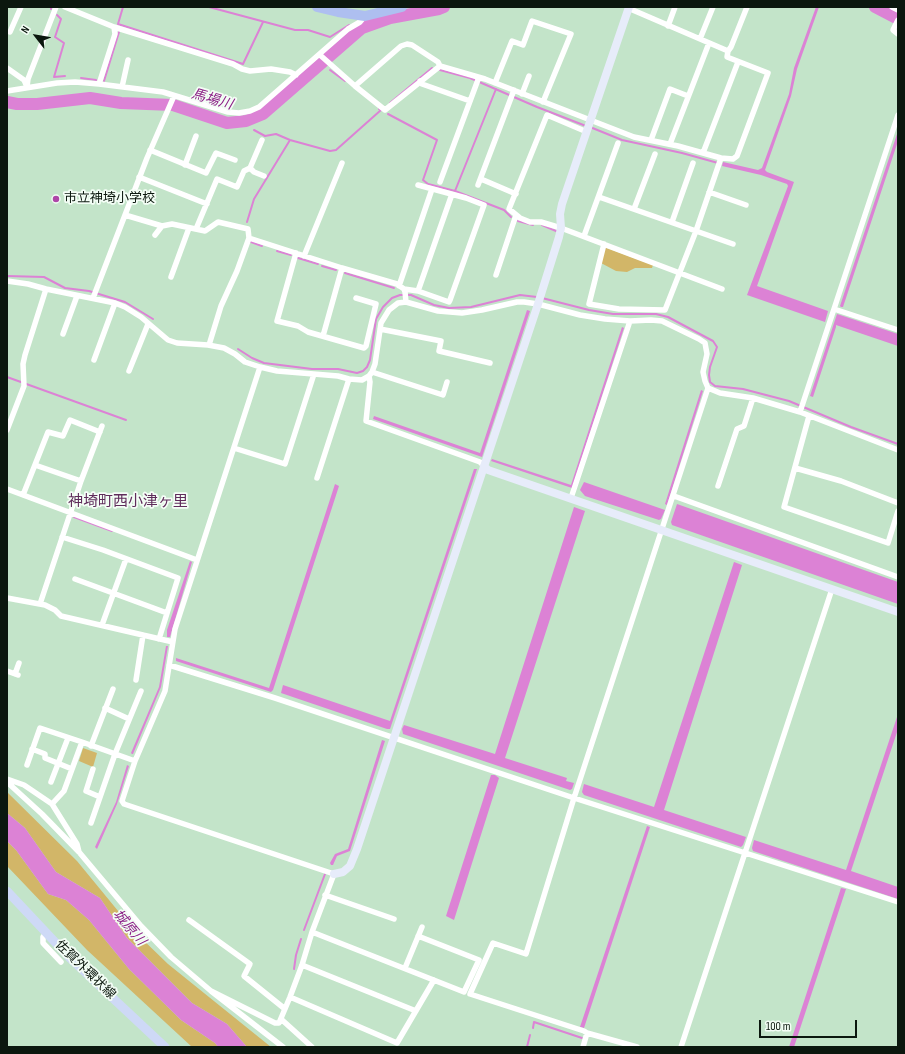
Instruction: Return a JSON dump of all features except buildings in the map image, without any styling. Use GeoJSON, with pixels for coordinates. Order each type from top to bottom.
{"type":"FeatureCollection","features":[{"type":"Feature","properties":{"kind":"highway"},"geometry":{"type":"LineString","coordinates":[[317,7],[365,16],[402,7]]}},
{"type":"Feature","properties":{"kind":"main road","name":"佐賀外環状線"},"geometry":{"type":"LineString","coordinates":[[7,891],[76,964],[165,1047]]}},
{"type":"Feature","properties":{"kind":"street"},"geometry":{"type":"LineString","coordinates":[[10,32],[21,7]]}},
{"type":"Feature","properties":{"kind":"street"},"geometry":{"type":"LineString","coordinates":[[27,87],[28,79],[56,7]]}},
{"type":"Feature","properties":{"kind":"street"},"geometry":{"type":"LineString","coordinates":[[65,7],[114,27],[207,55],[234,64],[242,69],[250,71],[271,69],[290,72],[296,75]]}},
{"type":"Feature","properties":{"kind":"street"},"geometry":{"type":"LineString","coordinates":[[260,367],[175,629],[165,690],[135,760],[122,801],[124,804],[334,874],[343,872],[350,866],[357,849],[540,299],[561,228],[560,214],[562,204],[629,7],[668,26],[728,51]]}},
{"type":"Feature","properties":{"kind":"street"},"geometry":{"type":"LineString","coordinates":[[668,26],[675,7]]}},
{"type":"Feature","properties":{"kind":"street"},"geometry":{"type":"LineString","coordinates":[[700,40],[713,7]]}},
{"type":"Feature","properties":{"kind":"street"},"geometry":{"type":"LineString","coordinates":[[722,289],[584,236],[541,222],[530,222],[520,218],[509,210],[547,115],[634,137],[703,152],[721,158],[733,159],[737,156],[768,74],[727,57],[728,51],[747,7]]}},
{"type":"Feature","properties":{"kind":"street"},"geometry":{"type":"LineString","coordinates":[[892,7],[898,10]]}},
{"type":"Feature","properties":{"kind":"street"},"geometry":{"type":"LineString","coordinates":[[7,91],[27,87],[75,82],[100,84],[152,90],[228,112],[239,113],[250,111],[259,107],[365,16]]}},
{"type":"Feature","properties":{"kind":"street"},"geometry":{"type":"LineString","coordinates":[[495,83],[512,40],[523,45],[532,20],[571,34],[543,102]]}},
{"type":"Feature","properties":{"kind":"street"},"geometry":{"type":"LineString","coordinates":[[898,20],[896,29],[893,30],[898,34]]}},
{"type":"Feature","properties":{"kind":"street"},"geometry":{"type":"LineString","coordinates":[[100,84],[114,34],[114,27]]}},
{"type":"Feature","properties":{"kind":"street"},"geometry":{"type":"LineString","coordinates":[[670,144],[709,43]]}},
{"type":"Feature","properties":{"kind":"street"},"geometry":{"type":"LineString","coordinates":[[355,86],[401,46],[407,44],[412,45],[438,62],[440,66],[478,80],[495,83],[513,94],[522,94],[543,102],[589,126]]}},
{"type":"Feature","properties":{"kind":"street"},"geometry":{"type":"LineString","coordinates":[[320,55],[385,110],[440,66]]}},
{"type":"Feature","properties":{"kind":"street"},"geometry":{"type":"LineString","coordinates":[[122,87],[128,60]]}},
{"type":"Feature","properties":{"kind":"street"},"geometry":{"type":"LineString","coordinates":[[703,152],[738,62]]}},
{"type":"Feature","properties":{"kind":"street"},"geometry":{"type":"LineString","coordinates":[[7,68],[24,80],[27,87]]}},
{"type":"Feature","properties":{"kind":"street"},"geometry":{"type":"LineString","coordinates":[[522,94],[529,76]]}},
{"type":"Feature","properties":{"kind":"street"},"geometry":{"type":"LineString","coordinates":[[440,182],[478,80]]}},
{"type":"Feature","properties":{"kind":"street"},"geometry":{"type":"LineString","coordinates":[[420,81],[422,84],[470,101]]}},
{"type":"Feature","properties":{"kind":"street"},"geometry":{"type":"LineString","coordinates":[[651,140],[670,89],[688,96]]}},
{"type":"Feature","properties":{"kind":"street"},"geometry":{"type":"LineString","coordinates":[[513,94],[480,182],[516,194]]}},
{"type":"Feature","properties":{"kind":"street"},"geometry":{"type":"LineString","coordinates":[[94,298],[139,177],[174,96]]}},
{"type":"Feature","properties":{"kind":"street"},"geometry":{"type":"LineString","coordinates":[[801,408],[898,116]]}},
{"type":"Feature","properties":{"kind":"street"},"geometry":{"type":"LineString","coordinates":[[185,165],[196,136]]}},
{"type":"Feature","properties":{"kind":"street"},"geometry":{"type":"LineString","coordinates":[[196,229],[217,179],[237,187],[244,171],[250,168],[262,140]]}},
{"type":"Feature","properties":{"kind":"street"},"geometry":{"type":"LineString","coordinates":[[584,236],[618,143]]}},
{"type":"Feature","properties":{"kind":"street"},"geometry":{"type":"LineString","coordinates":[[150,150],[206,173],[216,153],[235,160]]}},
{"type":"Feature","properties":{"kind":"street"},"geometry":{"type":"LineString","coordinates":[[634,209],[654,154]]}},
{"type":"Feature","properties":{"kind":"street"},"geometry":{"type":"LineString","coordinates":[[604,244],[589,304],[619,309],[665,310],[696,231],[721,158]]}},
{"type":"Feature","properties":{"kind":"street"},"geometry":{"type":"LineString","coordinates":[[304,256],[342,163]]}},
{"type":"Feature","properties":{"kind":"street"},"geometry":{"type":"LineString","coordinates":[[672,222],[693,163]]}},
{"type":"Feature","properties":{"kind":"street"},"geometry":{"type":"LineString","coordinates":[[250,168],[254,172],[264,176]]}},
{"type":"Feature","properties":{"kind":"street"},"geometry":{"type":"LineString","coordinates":[[139,177],[207,204]]}},
{"type":"Feature","properties":{"kind":"street"},"geometry":{"type":"LineString","coordinates":[[249,238],[342,268],[404,293],[438,312],[448,307],[484,205],[452,194],[418,185]]}},
{"type":"Feature","properties":{"kind":"street"},"geometry":{"type":"LineString","coordinates":[[296,253],[277,321],[298,326],[308,332],[364,348],[377,324],[389,310],[398,303],[404,293],[432,189]]}},
{"type":"Feature","properties":{"kind":"street"},"geometry":{"type":"LineString","coordinates":[[709,192],[746,204]]}},
{"type":"Feature","properties":{"kind":"street"},"geometry":{"type":"LineString","coordinates":[[418,291],[452,194]]}},
{"type":"Feature","properties":{"kind":"street"},"geometry":{"type":"LineString","coordinates":[[598,197],[733,244]]}},
{"type":"Feature","properties":{"kind":"street"},"geometry":{"type":"LineString","coordinates":[[124,215],[162,226],[172,224],[205,232],[218,222],[248,229],[249,238],[237,271],[221,306],[209,345]]}},
{"type":"Feature","properties":{"kind":"street"},"geometry":{"type":"LineString","coordinates":[[496,275],[516,215]]}},
{"type":"Feature","properties":{"kind":"street"},"geometry":{"type":"LineString","coordinates":[[155,235],[162,226]]}},
{"type":"Feature","properties":{"kind":"street"},"geometry":{"type":"LineString","coordinates":[[170,276],[189,228]]}},
{"type":"Feature","properties":{"kind":"street"},"geometry":{"type":"LineString","coordinates":[[323,336],[342,268]]}},
{"type":"Feature","properties":{"kind":"street"},"geometry":{"type":"LineString","coordinates":[[7,281],[28,284],[77,296],[115,303],[125,307],[168,340],[177,343],[209,345],[224,348],[245,362],[260,367],[277,371],[338,376],[362,380],[370,374],[375,364],[377,324],[376,304],[356,298]]}},
{"type":"Feature","properties":{"kind":"street"},"geometry":{"type":"LineString","coordinates":[[7,430],[10,416],[24,384],[23,364],[46,289]]}},
{"type":"Feature","properties":{"kind":"street"},"geometry":{"type":"LineString","coordinates":[[404,293],[418,291],[462,313],[540,299],[580,315],[630,321],[662,321],[705,343],[707,354],[703,372],[708,388],[663,530],[574,798],[526,954],[493,942],[470,994],[587,1033],[637,1047]]}},
{"type":"Feature","properties":{"kind":"street"},"geometry":{"type":"LineString","coordinates":[[63,334],[77,296]]}},
{"type":"Feature","properties":{"kind":"street"},"geometry":{"type":"LineString","coordinates":[[94,360],[115,303]]}},
{"type":"Feature","properties":{"kind":"street"},"geometry":{"type":"LineString","coordinates":[[834,309],[898,330]]}},
{"type":"Feature","properties":{"kind":"street"},"geometry":{"type":"LineString","coordinates":[[571,498],[630,321]]}},
{"type":"Feature","properties":{"kind":"street"},"geometry":{"type":"LineString","coordinates":[[129,372],[148,324]]}},
{"type":"Feature","properties":{"kind":"street"},"geometry":{"type":"LineString","coordinates":[[377,324],[441,341],[439,351],[490,363]]}},
{"type":"Feature","properties":{"kind":"street"},"geometry":{"type":"LineString","coordinates":[[237,449],[285,464],[314,374]]}},
{"type":"Feature","properties":{"kind":"street"},"geometry":{"type":"LineString","coordinates":[[370,374],[366,421],[480,462],[488,470],[898,612]]}},
{"type":"Feature","properties":{"kind":"street"},"geometry":{"type":"LineString","coordinates":[[370,374],[443,395],[448,382]]}},
{"type":"Feature","properties":{"kind":"street"},"geometry":{"type":"LineString","coordinates":[[317,478],[349,379]]}},
{"type":"Feature","properties":{"kind":"street"},"geometry":{"type":"LineString","coordinates":[[708,388],[720,393],[801,408],[809,416],[898,450]]}},
{"type":"Feature","properties":{"kind":"street"},"geometry":{"type":"LineString","coordinates":[[718,486],[737,429],[744,426],[753,398]]}},
{"type":"Feature","properties":{"kind":"street"},"geometry":{"type":"LineString","coordinates":[[809,416],[784,507],[888,543],[898,511]]}},
{"type":"Feature","properties":{"kind":"street"},"geometry":{"type":"LineString","coordinates":[[23,495],[48,432],[63,436],[70,420],[101,429],[81,481],[40,604]]}},
{"type":"Feature","properties":{"kind":"street"},"geometry":{"type":"LineString","coordinates":[[35,464],[81,481]]}},
{"type":"Feature","properties":{"kind":"street"},"geometry":{"type":"LineString","coordinates":[[795,468],[841,481],[898,502]]}},
{"type":"Feature","properties":{"kind":"street"},"geometry":{"type":"LineString","coordinates":[[7,489],[198,560]]}},
{"type":"Feature","properties":{"kind":"street"},"geometry":{"type":"LineString","coordinates":[[674,496],[898,577]]}},
{"type":"Feature","properties":{"kind":"street"},"geometry":{"type":"LineString","coordinates":[[62,537],[178,578],[159,639]]}},
{"type":"Feature","properties":{"kind":"street"},"geometry":{"type":"LineString","coordinates":[[102,626],[126,559]]}},
{"type":"Feature","properties":{"kind":"street"},"geometry":{"type":"LineString","coordinates":[[75,579],[167,613]]}},
{"type":"Feature","properties":{"kind":"street"},"geometry":{"type":"LineString","coordinates":[[681,1047],[832,589]]}},
{"type":"Feature","properties":{"kind":"street"},"geometry":{"type":"LineString","coordinates":[[7,598],[45,605],[55,610],[61,616],[173,642]]}},
{"type":"Feature","properties":{"kind":"street"},"geometry":{"type":"LineString","coordinates":[[136,680],[143,635]]}},
{"type":"Feature","properties":{"kind":"street"},"geometry":{"type":"LineString","coordinates":[[7,671],[17,674],[19,663]]}},
{"type":"Feature","properties":{"kind":"street"},"geometry":{"type":"LineString","coordinates":[[169,664],[574,798],[898,902]]}},
{"type":"Feature","properties":{"kind":"street"},"geometry":{"type":"LineString","coordinates":[[91,746],[113,689]]}},
{"type":"Feature","properties":{"kind":"street"},"geometry":{"type":"LineString","coordinates":[[91,822],[115,754],[142,691]]}},
{"type":"Feature","properties":{"kind":"street"},"geometry":{"type":"LineString","coordinates":[[105,708],[129,719]]}},
{"type":"Feature","properties":{"kind":"street"},"geometry":{"type":"LineString","coordinates":[[27,765],[40,728],[135,760]]}},
{"type":"Feature","properties":{"kind":"street"},"geometry":{"type":"LineString","coordinates":[[51,782],[68,738]]}},
{"type":"Feature","properties":{"kind":"street"},"geometry":{"type":"LineString","coordinates":[[52,804],[64,792],[82,742]]}},
{"type":"Feature","properties":{"kind":"street"},"geometry":{"type":"LineString","coordinates":[[32,749],[45,754],[45,758],[72,769]]}},
{"type":"Feature","properties":{"kind":"street"},"geometry":{"type":"LineString","coordinates":[[93,769],[86,791],[100,796]]}},
{"type":"Feature","properties":{"kind":"street"},"geometry":{"type":"LineString","coordinates":[[7,781],[24,785],[52,804],[77,844],[79,852]]}},
{"type":"Feature","properties":{"kind":"street"},"geometry":{"type":"LineString","coordinates":[[7,781],[79,852],[141,926],[171,957],[211,991],[283,1047]]}},
{"type":"Feature","properties":{"kind":"street"},"geometry":{"type":"LineString","coordinates":[[211,991],[275,1023],[279,1023],[302,965],[325,895],[334,874]]}},
{"type":"Feature","properties":{"kind":"street"},"geometry":{"type":"LineString","coordinates":[[325,895],[394,919]]}},
{"type":"Feature","properties":{"kind":"street"},"geometry":{"type":"LineString","coordinates":[[188,920],[250,964],[244,976],[285,1009]]}},
{"type":"Feature","properties":{"kind":"street"},"geometry":{"type":"LineString","coordinates":[[405,968],[422,927]]}},
{"type":"Feature","properties":{"kind":"street"},"geometry":{"type":"LineString","coordinates":[[312,932],[464,992],[478,960],[418,936]]}},
{"type":"Feature","properties":{"kind":"street"},"geometry":{"type":"LineString","coordinates":[[46,933],[43,938],[43,943],[61,962]]}},
{"type":"Feature","properties":{"kind":"street"},"geometry":{"type":"LineString","coordinates":[[302,965],[416,1011]]}},
{"type":"Feature","properties":{"kind":"street"},"geometry":{"type":"LineString","coordinates":[[290,997],[396,1045],[434,980]]}},
{"type":"Feature","properties":{"kind":"street"},"geometry":{"type":"LineString","coordinates":[[281,1019],[312,1047]]}},
{"type":"Feature","properties":{"kind":"street"},"geometry":{"type":"LineString","coordinates":[[583,1047],[587,1033]]}},
{"type":"Feature","properties":{"kind":"shaded area"},"geometry":{"type":"Polygon","coordinates":[[[816,7],[819,7],[797,69],[791,96],[765,170],[794,182],[757,286],[828,311],[825,322],[747,295],[788,186],[787,184],[761,175],[722,166],[723,162],[758,170],[762,168],[789,94],[794,68],[816,7]]]}},
{"type":"Feature","properties":{"kind":"shaded area"},"geometry":{"type":"Polygon","coordinates":[[[898,131],[898,141],[843,307],[841,307],[840,306],[898,131]]]}},
{"type":"Feature","properties":{"kind":"shaded area"},"geometry":{"type":"Polygon","coordinates":[[[604,247],[653,265],[652,268],[635,268],[627,272],[616,271],[601,263],[604,247]]]}},
{"type":"Feature","properties":{"kind":"shaded area"},"geometry":{"type":"Polygon","coordinates":[[[527,310],[530,311],[482,457],[373,419],[374,416],[480,453],[527,310]]]}},
{"type":"Feature","properties":{"kind":"shaded area"},"geometry":{"type":"Polygon","coordinates":[[[837,314],[898,334],[898,346],[836,325],[813,397],[810,396],[837,314]]]}},
{"type":"Feature","properties":{"kind":"shaded area"},"geometry":{"type":"Polygon","coordinates":[[[622,327],[624,328],[572,488],[491,461],[492,459],[571,485],[622,327]]]}},
{"type":"Feature","properties":{"kind":"shaded area"},"geometry":{"type":"Polygon","coordinates":[[[701,390],[703,391],[667,505],[665,504],[701,390]]]}},
{"type":"Feature","properties":{"kind":"shaded area"},"geometry":{"type":"Polygon","coordinates":[[[474,469],[477,469],[390,729],[281,693],[283,685],[390,721],[474,469]]]}},
{"type":"Feature","properties":{"kind":"shaded area"},"geometry":{"type":"Polygon","coordinates":[[[584,482],[665,510],[661,519],[659,520],[585,496],[580,490],[584,482]]]}},
{"type":"Feature","properties":{"kind":"shaded area"},"geometry":{"type":"Polygon","coordinates":[[[335,484],[339,486],[273,690],[271,692],[176,661],[176,658],[269,688],[335,484]]]}},
{"type":"Feature","properties":{"kind":"shaded area"},"geometry":{"type":"Polygon","coordinates":[[[677,504],[898,582],[898,604],[672,525],[671,522],[677,504]]]}},
{"type":"Feature","properties":{"kind":"shaded area"},"geometry":{"type":"Polygon","coordinates":[[[574,507],[585,511],[505,758],[567,778],[566,781],[574,783],[572,789],[570,790],[403,734],[402,729],[404,725],[495,754],[574,507]]]}},
{"type":"Feature","properties":{"kind":"shaded area"},"geometry":{"type":"Polygon","coordinates":[[[190,561],[192,562],[170,637],[167,637],[167,630],[190,561]]]}},
{"type":"Feature","properties":{"kind":"shaded area"},"geometry":{"type":"Polygon","coordinates":[[[734,562],[742,565],[664,810],[746,837],[741,847],[584,795],[582,792],[584,784],[654,807],[734,562]]]}},
{"type":"Feature","properties":{"kind":"shaded area"},"geometry":{"type":"Polygon","coordinates":[[[166,646],[168,646],[161,687],[132,754],[131,753],[159,687],[166,646]]]}},
{"type":"Feature","properties":{"kind":"shaded area"},"geometry":{"type":"Polygon","coordinates":[[[898,714],[898,729],[851,871],[898,887],[898,899],[753,851],[752,848],[754,840],[846,870],[898,714]]]}},
{"type":"Feature","properties":{"kind":"shaded area"},"geometry":{"type":"Polygon","coordinates":[[[382,740],[385,741],[350,851],[337,856],[333,865],[331,865],[330,863],[335,854],[348,849],[382,740]]]}},
{"type":"Feature","properties":{"kind":"shaded area"},"geometry":{"type":"Polygon","coordinates":[[[83,748],[97,753],[93,767],[79,761],[83,748]]]}},
{"type":"Feature","properties":{"kind":"shaded area"},"geometry":{"type":"Polygon","coordinates":[[[127,765],[129,766],[117,804],[97,849],[95,847],[116,802],[127,765]]]}},
{"type":"Feature","properties":{"kind":"shaded area"},"geometry":{"type":"Polygon","coordinates":[[[491,775],[495,775],[499,778],[454,920],[446,916],[491,775]]]}},
{"type":"Feature","properties":{"kind":"shaded area"},"geometry":{"type":"Polygon","coordinates":[[[7,792],[77,861],[137,934],[168,964],[271,1047],[247,1047],[227,1024],[192,1003],[127,938],[100,898],[56,872],[25,828],[7,813],[7,792]]]}},
{"type":"Feature","properties":{"kind":"shaded area"},"geometry":{"type":"Polygon","coordinates":[[[7,813],[25,828],[56,872],[100,898],[127,938],[192,1003],[227,1024],[247,1047],[218,1047],[215,1043],[181,1020],[129,969],[89,920],[66,900],[48,894],[16,850],[7,841],[7,813]]]}},
{"type":"Feature","properties":{"kind":"shaded area"},"geometry":{"type":"Polygon","coordinates":[[[647,826],[650,827],[584,1028],[580,1027],[647,826]]]}},
{"type":"Feature","properties":{"kind":"shaded area"},"geometry":{"type":"Polygon","coordinates":[[[7,841],[16,850],[48,894],[66,900],[89,920],[129,969],[181,1020],[215,1043],[218,1047],[192,1047],[87,950],[7,866],[7,841]]]}},
{"type":"Feature","properties":{"kind":"shaded area"},"geometry":{"type":"Polygon","coordinates":[[[841,888],[846,889],[794,1047],[789,1047],[841,888]]]}},
{"type":"Feature","properties":{"kind":"waterway"},"geometry":{"type":"LineString","coordinates":[[123,7],[118,24],[243,64],[263,22]]}},
{"type":"Feature","properties":{"kind":"waterway"},"geometry":{"type":"LineString","coordinates":[[209,7],[295,30],[308,30],[330,37],[349,25]]}},
{"type":"Feature","properties":{"kind":"waterway","name":"馬場川"},"geometry":{"type":"LineString","coordinates":[[7,102],[17,104],[37,104],[90,98],[121,103],[173,105],[227,123],[246,121],[263,114],[362,28],[390,18],[444,7]]}},
{"type":"Feature","properties":{"kind":"waterway","name":"馬場川"},"geometry":{"type":"LineString","coordinates":[[875,7],[898,19]]}},
{"type":"Feature","properties":{"kind":"waterway"},"geometry":{"type":"LineString","coordinates":[[57,15],[61,19],[55,37],[64,43],[54,77],[65,76]]}},
{"type":"Feature","properties":{"kind":"waterway"},"geometry":{"type":"LineString","coordinates":[[104,81],[119,32]]}},
{"type":"Feature","properties":{"kind":"waterway"},"geometry":{"type":"LineString","coordinates":[[390,103],[432,68]]}},
{"type":"Feature","properties":{"kind":"waterway"},"geometry":{"type":"LineString","coordinates":[[330,70],[345,81]]}},
{"type":"Feature","properties":{"kind":"waterway"},"geometry":{"type":"LineString","coordinates":[[440,70],[470,78],[586,126]]}},
{"type":"Feature","properties":{"kind":"waterway"},"geometry":{"type":"LineString","coordinates":[[81,78],[96,80]]}},
{"type":"Feature","properties":{"kind":"waterway"},"geometry":{"type":"LineString","coordinates":[[496,89],[455,191],[504,210],[511,217]]}},
{"type":"Feature","properties":{"kind":"waterway"},"geometry":{"type":"LineString","coordinates":[[254,130],[265,136],[276,134],[290,140],[330,151],[336,150],[381,110],[379,109]]}},
{"type":"Feature","properties":{"kind":"waterway"},"geometry":{"type":"LineString","coordinates":[[388,114],[437,140],[423,180],[428,184],[455,191]]}},
{"type":"Feature","properties":{"kind":"waterway"},"geometry":{"type":"LineString","coordinates":[[590,127],[622,140],[682,153],[718,163]]}},
{"type":"Feature","properties":{"kind":"waterway"},"geometry":{"type":"LineString","coordinates":[[247,222],[254,199],[290,140]]}},
{"type":"Feature","properties":{"kind":"waterway"},"geometry":{"type":"LineString","coordinates":[[518,221],[533,225]]}},
{"type":"Feature","properties":{"kind":"waterway"},"geometry":{"type":"LineString","coordinates":[[542,225],[556,231]]}},
{"type":"Feature","properties":{"kind":"waterway"},"geometry":{"type":"LineString","coordinates":[[251,242],[262,246]]}},
{"type":"Feature","properties":{"kind":"waterway"},"geometry":{"type":"LineString","coordinates":[[277,251],[291,255]]}},
{"type":"Feature","properties":{"kind":"waterway"},"geometry":{"type":"LineString","coordinates":[[298,258],[318,264]]}},
{"type":"Feature","properties":{"kind":"waterway"},"geometry":{"type":"LineString","coordinates":[[322,266],[336,270]]}},
{"type":"Feature","properties":{"kind":"waterway"},"geometry":{"type":"LineString","coordinates":[[345,273],[394,288]]}},
{"type":"Feature","properties":{"kind":"waterway"},"geometry":{"type":"LineString","coordinates":[[7,276],[44,277],[65,288],[89,291],[125,302],[153,319]]}},
{"type":"Feature","properties":{"kind":"waterway"},"geometry":{"type":"LineString","coordinates":[[238,349],[252,358],[264,363],[312,369],[338,369],[357,373],[363,371],[367,367],[370,360],[376,319],[383,307],[392,298],[400,295],[411,295],[434,305],[449,308],[471,307],[520,295],[537,297]]}},
{"type":"Feature","properties":{"kind":"waterway"},"geometry":{"type":"LineString","coordinates":[[542,298],[589,310],[613,314],[656,314],[668,317],[713,341],[717,347],[710,367],[709,375],[710,382],[715,386],[743,389],[789,401],[851,427],[898,444]]}},
{"type":"Feature","properties":{"kind":"waterway"},"geometry":{"type":"LineString","coordinates":[[7,377],[126,420]]}},
{"type":"Feature","properties":{"kind":"waterway"},"geometry":{"type":"LineString","coordinates":[[74,517],[112,531]]}},
{"type":"Feature","properties":{"kind":"waterway"},"geometry":{"type":"LineString","coordinates":[[304,930],[325,874]]}},
{"type":"Feature","properties":{"kind":"waterway"},"geometry":{"type":"LineString","coordinates":[[294,969],[296,955],[301,939]]}},
{"type":"Feature","properties":{"kind":"waterway"},"geometry":{"type":"LineString","coordinates":[[533,1028],[534,1022],[582,1038]]}},
{"type":"Feature","properties":{"kind":"waterway"},"geometry":{"type":"LineString","coordinates":[[527,1047],[530,1035]]}},
{"type":"Feature","properties":{"kind":"place","name":"市立神埼小学校"},"geometry":{"type":"Point","coordinates":[56,199]}},
{"type":"Feature","properties":{"kind":"district","name":"神埼町西小津ヶ里"},"geometry":{"type":"Point","coordinates":[128,502]}},
{"type":"Feature","properties":{"kind":"water label","name":"城原川"},"geometry":{"type":"Point","coordinates":[129,928]}}]}
